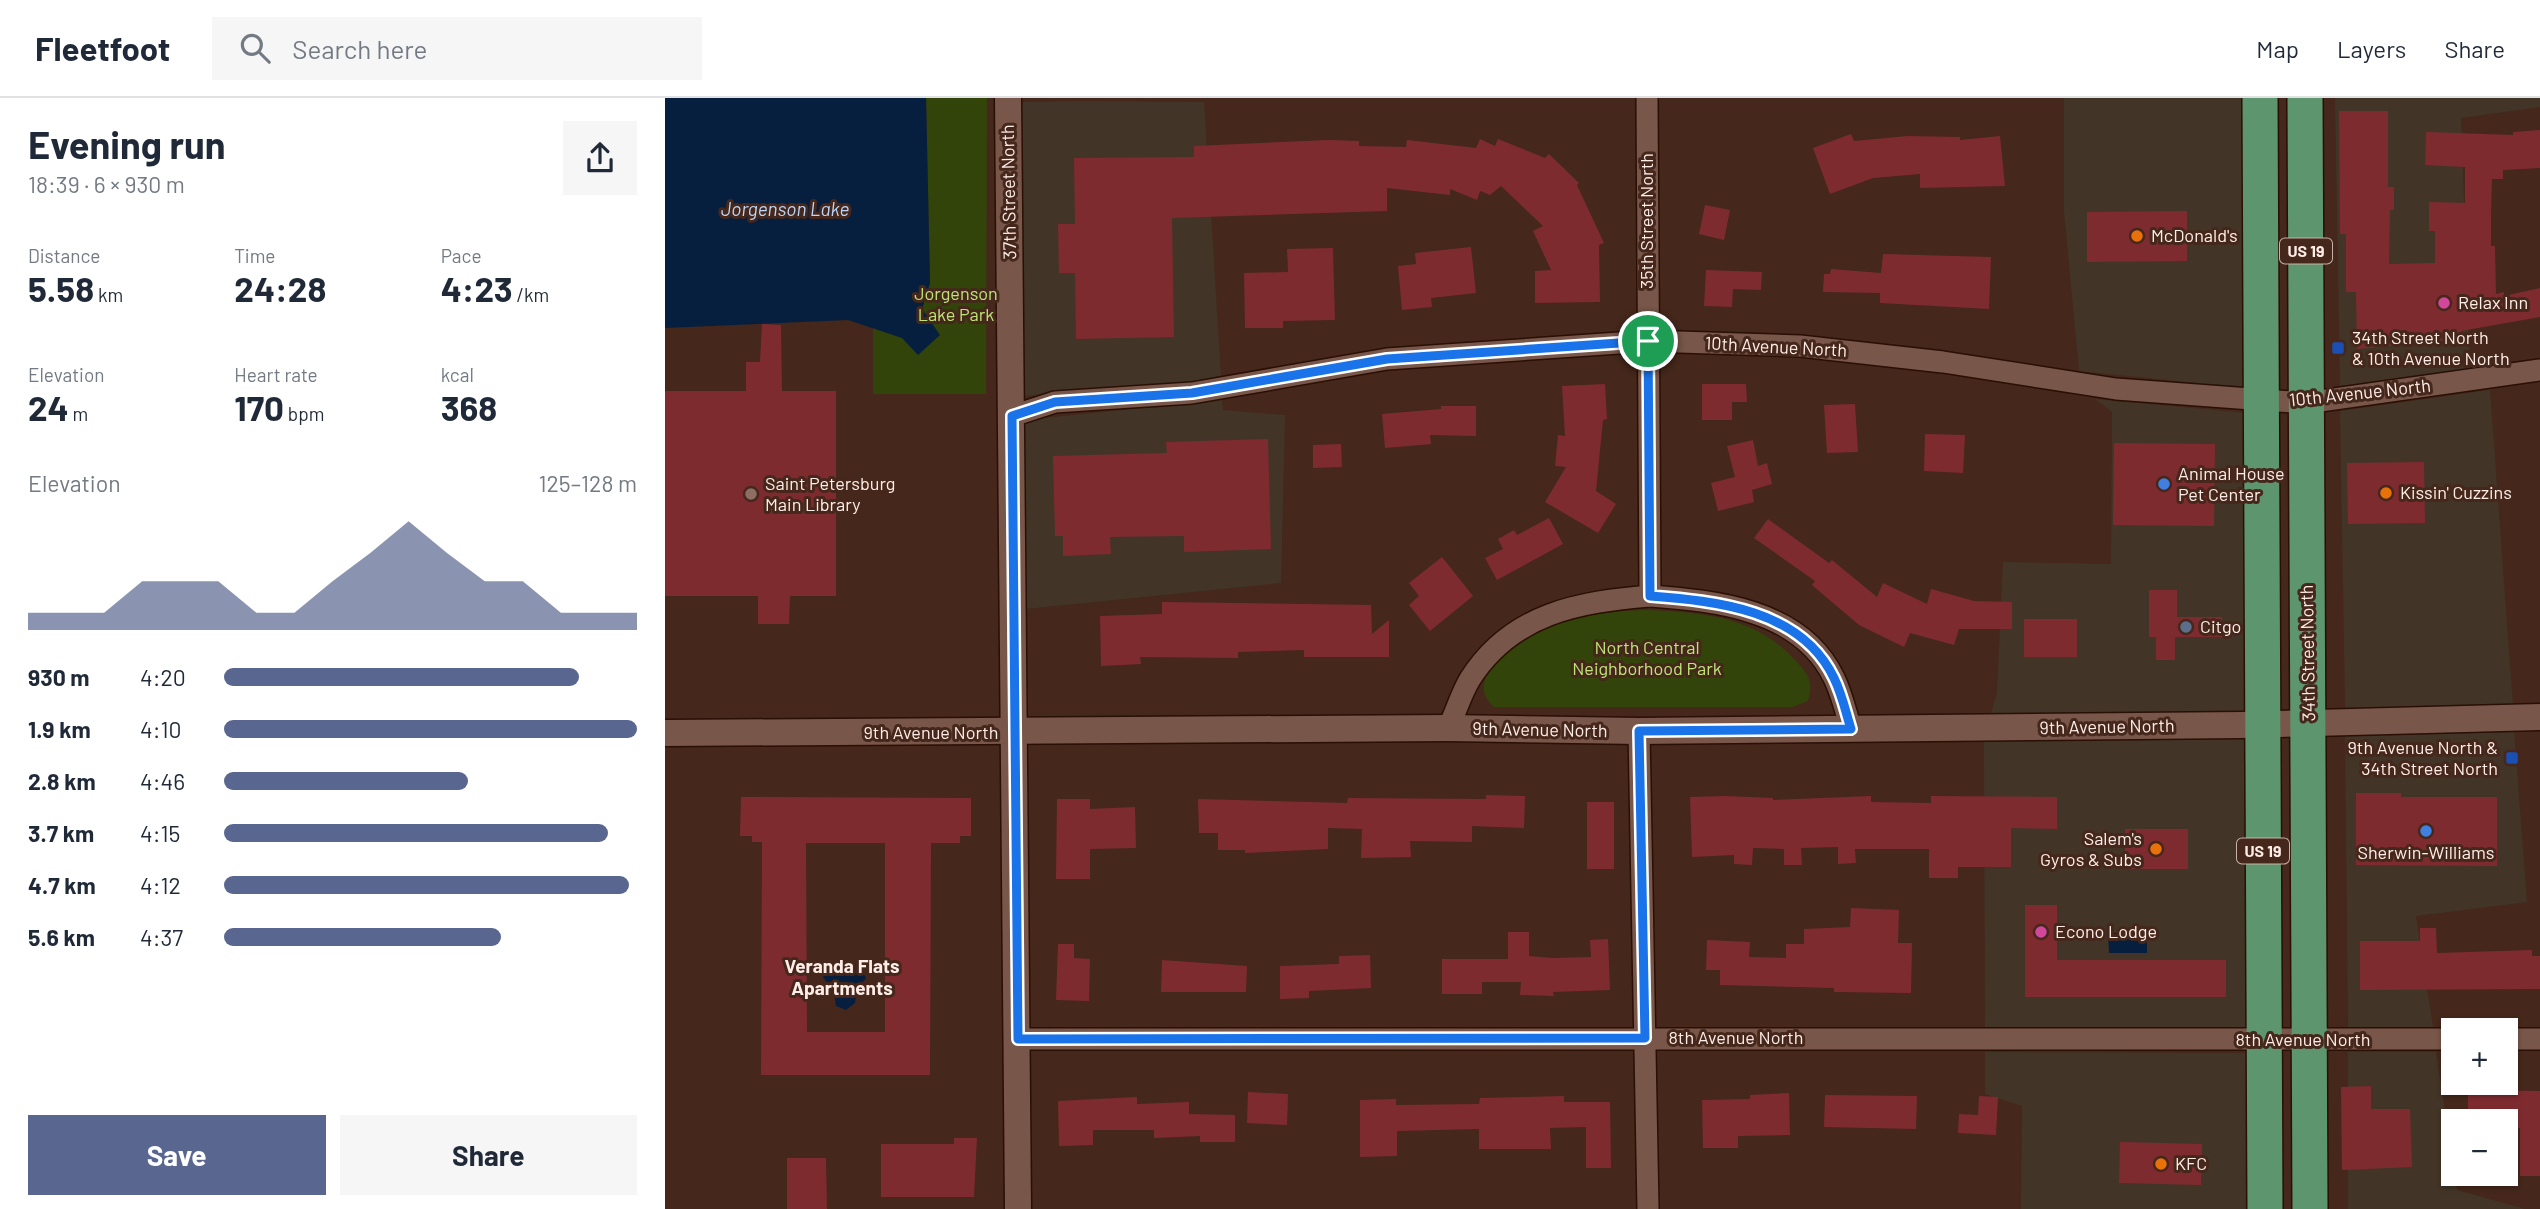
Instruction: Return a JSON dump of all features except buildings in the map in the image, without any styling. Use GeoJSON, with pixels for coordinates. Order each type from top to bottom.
{"type":"FeatureCollection","features":[{"type":"Feature","properties":{"kind":"highway","name":"US 19"},"geometry":{"type":"LineString","coordinates":[[2260,98],[2265,1209]]}},
{"type":"Feature","properties":{"kind":"highway","name":"34th Street North"},"geometry":{"type":"LineString","coordinates":[[2305,98],[2310,1209]]}},
{"type":"Feature","properties":{"kind":"street","name":"37th Street North"},"geometry":{"type":"LineString","coordinates":[[1008,98],[1016,733],[1018,1209]]}},
{"type":"Feature","properties":{"kind":"street","name":"35th Street North"},"geometry":{"type":"LineString","coordinates":[[1647,98],[1650,596]]}},
{"type":"Feature","properties":{"kind":"street","name":"10th Avenue North"},"geometry":{"type":"LineString","coordinates":[[1012,416],[1055,402],[1192,393],[1387,359],[1648,341],[1800,346],[1943,362],[2110,389],[2306,403],[2540,370]]}},
{"type":"Feature","properties":{"kind":"street"},"geometry":{"type":"LineString","coordinates":[[1448,729],[1470,679],[1499,644],[1544,615],[1591,601],[1650,596],[1709,601],[1764,614],[1809,645],[1826,666],[1834,677],[1851,729]]}},
{"type":"Feature","properties":{"kind":"street","name":"9th Avenue North"},"geometry":{"type":"LineString","coordinates":[[665,733],[1448,729],[1639,731],[2263,725],[2540,717]]}},
{"type":"Feature","properties":{"kind":"street"},"geometry":{"type":"LineString","coordinates":[[1639,731],[1648,1209]]}},
{"type":"Feature","properties":{"kind":"street","name":"8th Avenue North"},"geometry":{"type":"LineString","coordinates":[[1018,1039],[2441,1039]]}},
{"type":"Feature","properties":{"kind":"street"},"geometry":{"type":"LineString","coordinates":[[2518,1039],[2540,1039]]}},
{"type":"Feature","properties":{"kind":"shaded area"},"geometry":{"type":"Polygon","coordinates":[[[2064,98],[2245,98],[2246,388],[2079,371],[2064,211],[2064,98]]]}},
{"type":"Feature","properties":{"kind":"shaded area"},"geometry":{"type":"Polygon","coordinates":[[[2335,98],[2540,98],[2540,107],[2461,118],[2470,368],[2340,386],[2335,98]]]}},
{"type":"Feature","properties":{"kind":"shaded area"},"geometry":{"type":"Polygon","coordinates":[[[1019,102],[1204,102],[1221,376],[1190,382],[1023,396],[1019,102]]]}},
{"type":"Feature","properties":{"kind":"shaded area"},"geometry":{"type":"Polygon","coordinates":[[[2490,390],[2513,706],[2345,709],[2340,411],[2490,390]]]}},
{"type":"Feature","properties":{"kind":"shaded area"},"geometry":{"type":"Polygon","coordinates":[[[2095,399],[2246,413],[2248,712],[1990,716],[1997,693],[2003,562],[2111,564],[2112,412],[2095,399]]]}},
{"type":"Feature","properties":{"kind":"shaded area"},"geometry":{"type":"Polygon","coordinates":[[[1222,400],[1223,410],[1285,415],[1281,583],[1025,609],[1023,420],[1222,400]]]}},
{"type":"Feature","properties":{"kind":"shaded area"},"geometry":{"type":"Polygon","coordinates":[[[2514,730],[2527,902],[2416,916],[2433,1027],[2348,1027],[2345,734],[2514,730]]]}},
{"type":"Feature","properties":{"kind":"shaded area"},"geometry":{"type":"Polygon","coordinates":[[[2248,737],[2248,1028],[1985,1027],[1984,740],[2248,737]]]}},
{"type":"Feature","properties":{"kind":"shaded area"},"geometry":{"type":"Polygon","coordinates":[[[1985,1052],[2248,1053],[2248,1209],[2021,1209],[2022,1106],[1985,1094],[1985,1052]]]}},
{"type":"Feature","properties":{"kind":"shaded area"},"geometry":{"type":"Polygon","coordinates":[[[2348,1052],[2436,1052],[2445,1109],[2441,1109],[2441,1186],[2456,1186],[2457,1190],[2525,1209],[2348,1209],[2348,1052]]]}},
{"type":"Feature","properties":{"kind":"green space","name":"Jorgenson Lake Park"},"geometry":{"type":"Polygon","coordinates":[[[926,98],[987,98],[986,394],[873,394],[873,327],[902,338],[939,336],[922,309],[930,283],[926,98]]]}},
{"type":"Feature","properties":{"kind":"green space","name":"North Central Neighborhood Park"},"geometry":{"type":"Polygon","coordinates":[[[1645,610],[1706,615],[1744,625],[1762,633],[1779,645],[1806,673],[1810,683],[1808,701],[1792,707],[1494,707],[1485,694],[1484,681],[1491,669],[1517,645],[1533,636],[1560,623],[1581,617],[1645,610]]]}},
{"type":"Feature","properties":{"kind":"water","name":"Jorgenson Lake"},"geometry":{"type":"Polygon","coordinates":[[[665,98],[926,98],[930,283],[922,309],[940,335],[918,355],[902,338],[848,320],[665,328],[665,98]]]}},
{"type":"Feature","properties":{"kind":"water"},"geometry":{"type":"Polygon","coordinates":[[[2108,933],[2147,933],[2147,953],[2109,953],[2108,933]]]}},
{"type":"Feature","properties":{"kind":"water"},"geometry":{"type":"Polygon","coordinates":[[[840,959],[859,966],[866,978],[857,990],[855,1003],[846,1010],[836,1006],[834,993],[823,977],[826,969],[840,959]]]}},
{"type":"Feature","properties":{"kind":"place","name":"McDonald's"},"geometry":{"type":"Point","coordinates":[2137,236]}},
{"type":"Feature","properties":{"kind":"place","name":"Relax Inn"},"geometry":{"type":"Point","coordinates":[2444,303]}},
{"type":"Feature","properties":{"kind":"place","name":"34th Street North & 10th Avenue North"},"geometry":{"type":"Point","coordinates":[2338,348]}},
{"type":"Feature","properties":{"kind":"place","name":"Animal House Pet Center"},"geometry":{"type":"Point","coordinates":[2164,484]}},
{"type":"Feature","properties":{"kind":"place","name":"Kissin' Cuzzins"},"geometry":{"type":"Point","coordinates":[2386,493]}},
{"type":"Feature","properties":{"kind":"place","name":"Saint Petersburg Main Library"},"geometry":{"type":"Point","coordinates":[751,494]}},
{"type":"Feature","properties":{"kind":"place","name":"Citgo"},"geometry":{"type":"Point","coordinates":[2186,627]}},
{"type":"Feature","properties":{"kind":"place","name":"9th Avenue North & 34th Street North"},"geometry":{"type":"Point","coordinates":[2512,758]}},
{"type":"Feature","properties":{"kind":"place","name":"Sherwin-Williams"},"geometry":{"type":"Point","coordinates":[2426,831]}},
{"type":"Feature","properties":{"kind":"place","name":"Salem's Gyros & Subs"},"geometry":{"type":"Point","coordinates":[2156,849]}},
{"type":"Feature","properties":{"kind":"place","name":"Econo Lodge"},"geometry":{"type":"Point","coordinates":[2041,932]}},
{"type":"Feature","properties":{"kind":"place","name":"KFC"},"geometry":{"type":"Point","coordinates":[2161,1164]}},
{"type":"Feature","properties":{"kind":"district","name":"Veranda Flats Apartments"},"geometry":{"type":"Point","coordinates":[842,977]}},
{"type":"Feature","properties":{"kind":"route"},"geometry":{"type":"LineString","coordinates":[[1648,341],[1650,596],[1709,601],[1764,614],[1809,645],[1834,677],[1851,729],[1639,731],[1645,1038],[1018,1039],[1012,416],[1055,402],[1192,393],[1387,359],[1648,341]]}}]}
